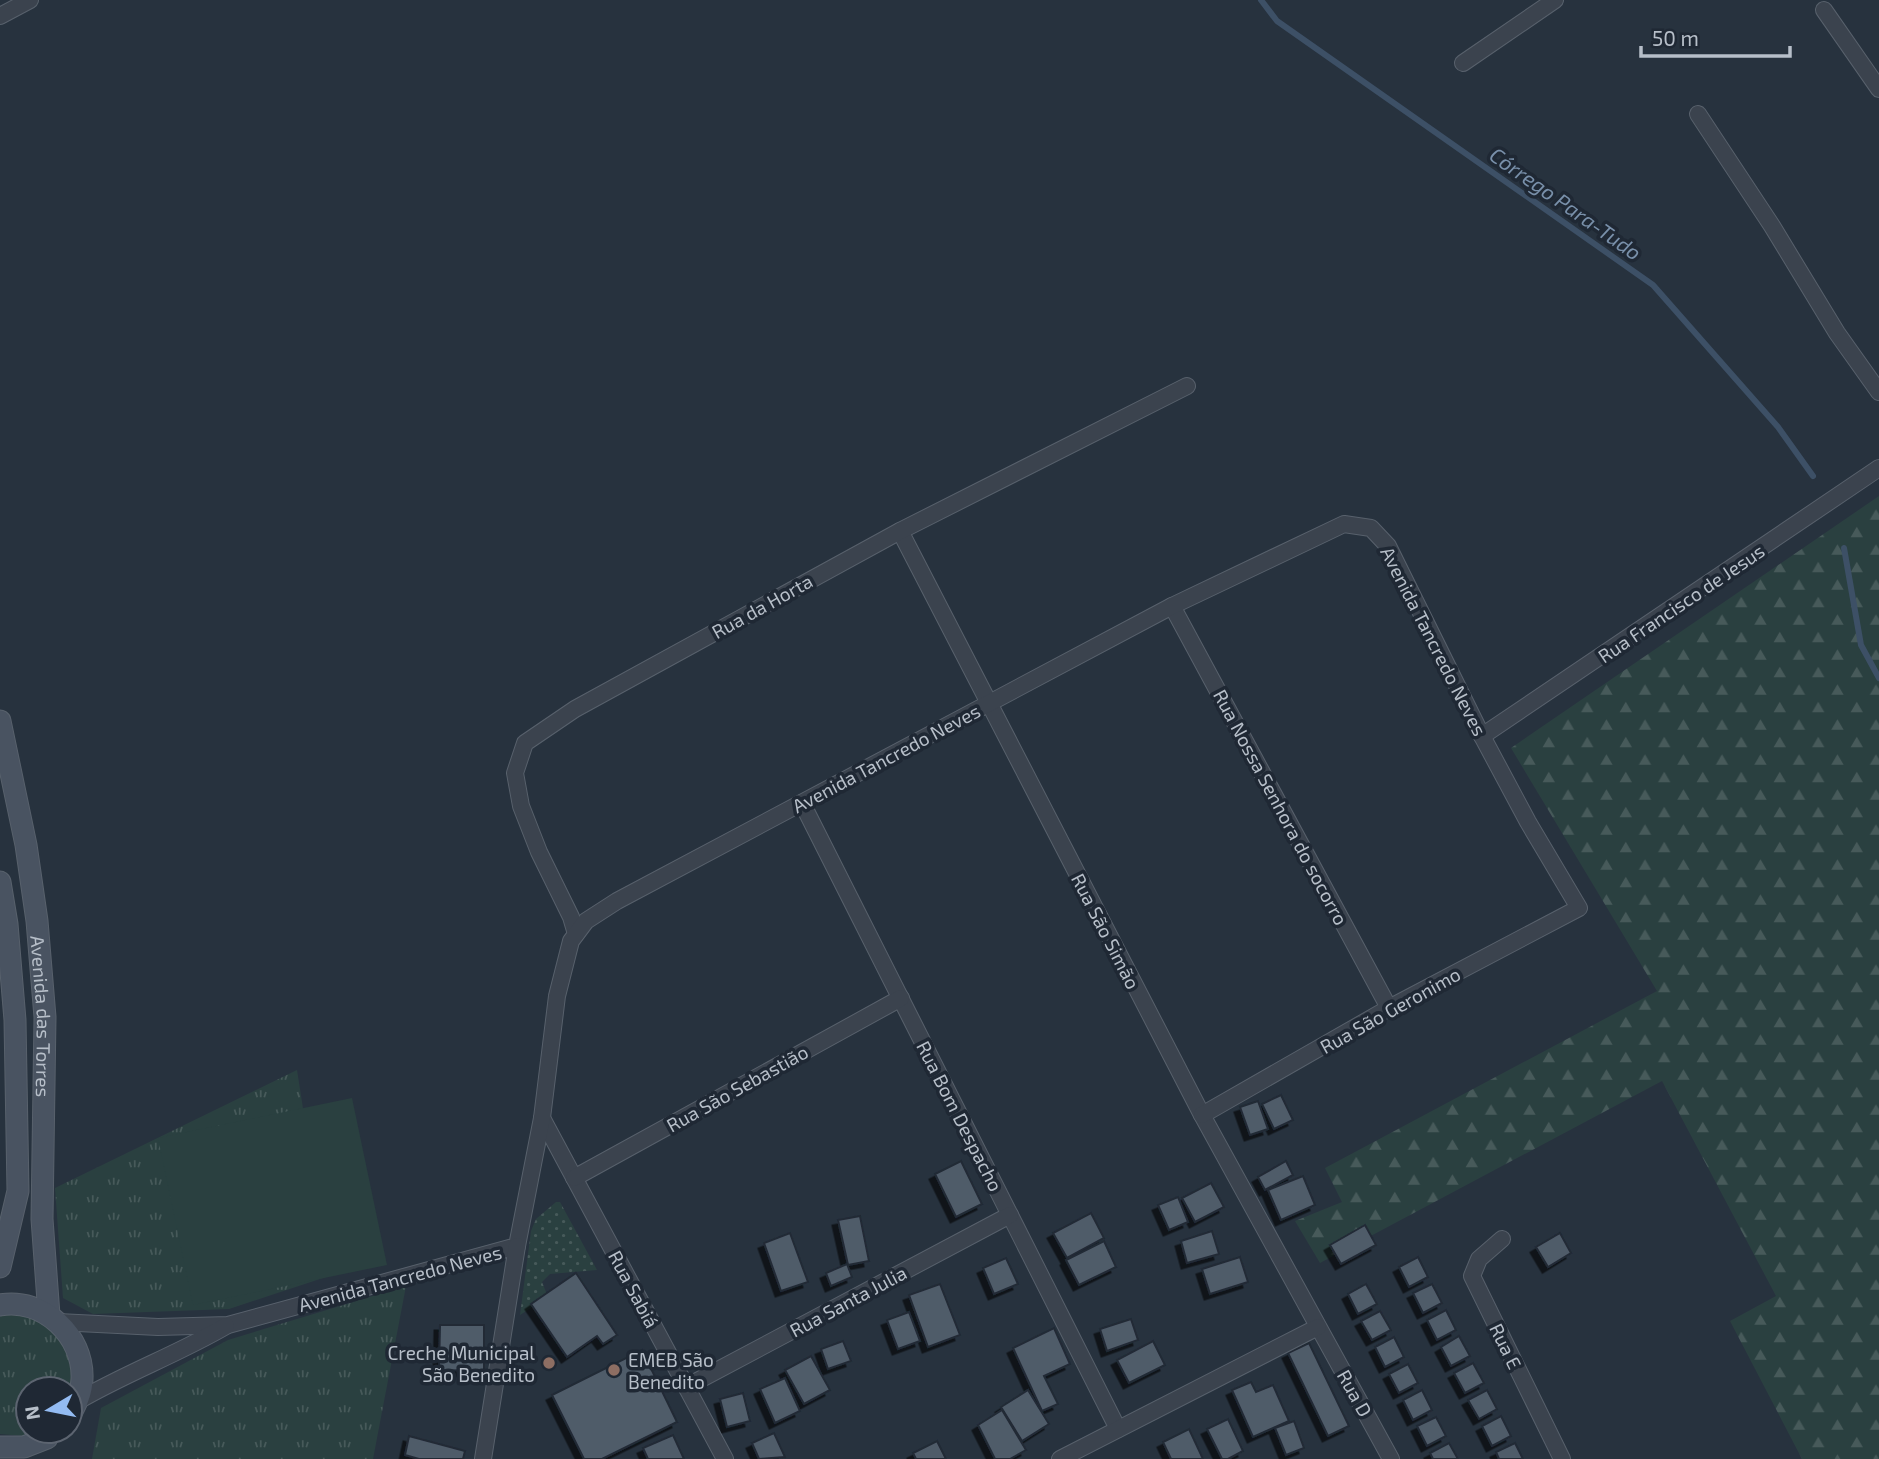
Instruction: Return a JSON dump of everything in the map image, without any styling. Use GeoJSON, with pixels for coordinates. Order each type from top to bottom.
{"type":"FeatureCollection","features":[{"type":"Feature","properties":{"kind":"main road","name":"Avenida das Torres"},"geometry":{"type":"LineString","coordinates":[[0,720],[26,845],[37,921],[45,1017],[42,1219],[53,1318],[72,1338],[80,1358],[82,1375]]}},
{"type":"Feature","properties":{"kind":"main road","name":"Avenida das Torres"},"geometry":{"type":"LineString","coordinates":[[0,882],[7,924],[15,1020],[18,1191],[0,1267]]}},
{"type":"Feature","properties":{"kind":"main road"},"geometry":{"type":"LineString","coordinates":[[0,1305],[29,1306],[53,1318]]}},
{"type":"Feature","properties":{"kind":"main road"},"geometry":{"type":"LineString","coordinates":[[0,1447],[28,1445]]}},
{"type":"Feature","properties":{"kind":"street"},"geometry":{"type":"LineString","coordinates":[[0,16],[30,0]]}},
{"type":"Feature","properties":{"kind":"street"},"geometry":{"type":"LineString","coordinates":[[1462,62],[1555,0]]}},
{"type":"Feature","properties":{"kind":"street"},"geometry":{"type":"LineString","coordinates":[[1824,10],[1879,89]]}},
{"type":"Feature","properties":{"kind":"street"},"geometry":{"type":"LineString","coordinates":[[1698,114],[1772,226],[1837,333],[1879,392]]}},
{"type":"Feature","properties":{"kind":"street","name":"Rua da Horta"},"geometry":{"type":"LineString","coordinates":[[576,934],[571,917],[539,852],[521,806],[514,773],[525,743],[575,709],[900,531],[1187,386]]}},
{"type":"Feature","properties":{"kind":"street","name":"Rua Francisco de Jesus"},"geometry":{"type":"LineString","coordinates":[[1482,737],[1879,468]]}},
{"type":"Feature","properties":{"kind":"street","name":"Avenida Tancredo Neves"},"geometry":{"type":"LineString","coordinates":[[53,1318],[158,1327],[228,1325],[517,1246],[542,1118],[557,996],[570,941],[586,921],[617,901],[1172,606],[1344,524],[1371,527],[1388,546],[1482,737],[1579,908]]}},
{"type":"Feature","properties":{"kind":"street","name":"Rua São Simão"},"geometry":{"type":"LineString","coordinates":[[900,531],[1202,1115],[1318,1327]]}},
{"type":"Feature","properties":{"kind":"street","name":"Rua Nossa Senhora do socorro"},"geometry":{"type":"LineString","coordinates":[[1172,606],[1390,1008]]}},
{"type":"Feature","properties":{"kind":"street","name":"Rua Bom Despacho"},"geometry":{"type":"LineString","coordinates":[[802,803],[1118,1429]]}},
{"type":"Feature","properties":{"kind":"street","name":"Rua São Geronimo"},"geometry":{"type":"LineString","coordinates":[[1202,1115],[1390,1008],[1579,908]]}},
{"type":"Feature","properties":{"kind":"street","name":"Rua São Sebastião"},"geometry":{"type":"LineString","coordinates":[[574,1178],[901,998]]}},
{"type":"Feature","properties":{"kind":"street","name":"Rua Sabiá"},"geometry":{"type":"LineString","coordinates":[[542,1118],[725,1459]]}},
{"type":"Feature","properties":{"kind":"street","name":"Rua Santa Julia"},"geometry":{"type":"LineString","coordinates":[[687,1387],[1010,1215]]}},
{"type":"Feature","properties":{"kind":"street","name":"Rua E"},"geometry":{"type":"LineString","coordinates":[[1502,1239],[1479,1259],[1472,1276],[1562,1459]]}},
{"type":"Feature","properties":{"kind":"street"},"geometry":{"type":"LineString","coordinates":[[483,1459],[517,1246]]}},
{"type":"Feature","properties":{"kind":"street","name":"Avenida Tancredo Neves"},"geometry":{"type":"LineString","coordinates":[[84,1401],[119,1377],[188,1348],[228,1325]]}},
{"type":"Feature","properties":{"kind":"street"},"geometry":{"type":"LineString","coordinates":[[1060,1459],[1318,1327]]}},
{"type":"Feature","properties":{"kind":"street","name":"Rua D"},"geometry":{"type":"LineString","coordinates":[[1318,1327],[1391,1459]]}},
{"type":"Feature","properties":{"kind":"green space"},"geometry":{"type":"Polygon","coordinates":[[[1879,496],[1879,1459],[1802,1459],[1730,1321],[1776,1296],[1662,1081],[1320,1263],[1295,1221],[1342,1202],[1325,1168],[1657,991],[1511,748],[1879,496]]]}},
{"type":"Feature","properties":{"kind":"green space"},"geometry":{"type":"Polygon","coordinates":[[[297,1070],[329,1276],[229,1309],[93,1314],[63,1298],[55,1188],[297,1070]]]}},
{"type":"Feature","properties":{"kind":"green space"},"geometry":{"type":"Polygon","coordinates":[[[352,1098],[387,1265],[193,1305],[158,1138],[352,1098]]]}},
{"type":"Feature","properties":{"kind":"green space"},"geometry":{"type":"Polygon","coordinates":[[[556,1202],[560,1202],[597,1270],[550,1274],[542,1282],[548,1297],[520,1315],[531,1231],[536,1219],[556,1202]]]}},
{"type":"Feature","properties":{"kind":"green space"},"geometry":{"type":"Polygon","coordinates":[[[406,1286],[373,1459],[92,1459],[101,1408],[228,1340],[406,1286]]]}},
{"type":"Feature","properties":{"kind":"green space"},"geometry":{"type":"Polygon","coordinates":[[[15,1310],[54,1324],[76,1360],[74,1375],[14,1375],[14,1435],[0,1434],[0,1313],[15,1310]]]}},
{"type":"Feature","properties":{"kind":"building"},"geometry":{"type":"Polygon","coordinates":[[[1281,1095],[1293,1120],[1274,1129],[1262,1104],[1281,1095]]]}},
{"type":"Feature","properties":{"kind":"building"},"geometry":{"type":"Polygon","coordinates":[[[1258,1101],[1268,1129],[1250,1135],[1240,1107],[1258,1101]]]}},
{"type":"Feature","properties":{"kind":"building"},"geometry":{"type":"Polygon","coordinates":[[[961,1161],[982,1204],[956,1217],[935,1174],[961,1161]]]}},
{"type":"Feature","properties":{"kind":"building"},"geometry":{"type":"Polygon","coordinates":[[[1286,1161],[1293,1175],[1265,1190],[1258,1177],[1286,1161]]]}},
{"type":"Feature","properties":{"kind":"building"},"geometry":{"type":"Polygon","coordinates":[[[1303,1176],[1315,1205],[1281,1220],[1268,1190],[1303,1176]]]}},
{"type":"Feature","properties":{"kind":"building"},"geometry":{"type":"Polygon","coordinates":[[[1211,1183],[1224,1207],[1195,1222],[1182,1198],[1211,1183]]]}},
{"type":"Feature","properties":{"kind":"building"},"geometry":{"type":"Polygon","coordinates":[[[1178,1197],[1188,1222],[1169,1230],[1158,1205],[1178,1197]]]}},
{"type":"Feature","properties":{"kind":"building"},"geometry":{"type":"Polygon","coordinates":[[[1091,1213],[1104,1238],[1067,1258],[1053,1233],[1091,1213]]]}},
{"type":"Feature","properties":{"kind":"building"},"geometry":{"type":"Polygon","coordinates":[[[860,1216],[869,1261],[848,1265],[838,1220],[860,1216]]]}},
{"type":"Feature","properties":{"kind":"building"},"geometry":{"type":"Polygon","coordinates":[[[1365,1225],[1376,1245],[1341,1264],[1330,1245],[1365,1225]]]}},
{"type":"Feature","properties":{"kind":"building"},"geometry":{"type":"Polygon","coordinates":[[[1212,1231],[1219,1254],[1187,1263],[1181,1241],[1212,1231]]]}},
{"type":"Feature","properties":{"kind":"building"},"geometry":{"type":"Polygon","coordinates":[[[790,1233],[808,1282],[781,1291],[764,1243],[790,1233]]]}},
{"type":"Feature","properties":{"kind":"building"},"geometry":{"type":"Polygon","coordinates":[[[1560,1233],[1571,1253],[1548,1267],[1536,1247],[1560,1233]]]}},
{"type":"Feature","properties":{"kind":"building"},"geometry":{"type":"Polygon","coordinates":[[[1104,1241],[1116,1267],[1079,1285],[1066,1260],[1104,1241]]]}},
{"type":"Feature","properties":{"kind":"building"},"geometry":{"type":"Polygon","coordinates":[[[1240,1257],[1248,1282],[1210,1294],[1202,1269],[1240,1257]]]}},
{"type":"Feature","properties":{"kind":"building"},"geometry":{"type":"Polygon","coordinates":[[[1418,1257],[1428,1277],[1409,1287],[1399,1267],[1418,1257]]]}},
{"type":"Feature","properties":{"kind":"building"},"geometry":{"type":"Polygon","coordinates":[[[1006,1258],[1018,1284],[994,1294],[983,1268],[1006,1258]]]}},
{"type":"Feature","properties":{"kind":"building"},"geometry":{"type":"Polygon","coordinates":[[[847,1264],[852,1277],[831,1286],[826,1273],[847,1264]]]}},
{"type":"Feature","properties":{"kind":"building"},"geometry":{"type":"Polygon","coordinates":[[[576,1273],[617,1335],[603,1344],[597,1336],[567,1357],[531,1304],[576,1273]]]}},
{"type":"Feature","properties":{"kind":"building"},"geometry":{"type":"Polygon","coordinates":[[[940,1284],[960,1335],[928,1347],[909,1295],[940,1284]]]}},
{"type":"Feature","properties":{"kind":"building"},"geometry":{"type":"Polygon","coordinates":[[[1366,1284],[1377,1304],[1358,1314],[1348,1294],[1366,1284]]]}},
{"type":"Feature","properties":{"kind":"building"},"geometry":{"type":"Polygon","coordinates":[[[1432,1284],[1442,1303],[1423,1313],[1413,1293],[1432,1284]]]}},
{"type":"Feature","properties":{"kind":"building"},"geometry":{"type":"Polygon","coordinates":[[[1446,1310],[1456,1330],[1437,1340],[1427,1320],[1446,1310]]]}},
{"type":"Feature","properties":{"kind":"building"},"geometry":{"type":"Polygon","coordinates":[[[1380,1311],[1391,1330],[1372,1340],[1361,1321],[1380,1311]]]}},
{"type":"Feature","properties":{"kind":"building"},"geometry":{"type":"Polygon","coordinates":[[[909,1312],[920,1341],[898,1349],[887,1320],[909,1312]]]}},
{"type":"Feature","properties":{"kind":"building"},"geometry":{"type":"Polygon","coordinates":[[[1131,1319],[1138,1340],[1107,1351],[1100,1329],[1131,1319]]]}},
{"type":"Feature","properties":{"kind":"building"},"geometry":{"type":"Polygon","coordinates":[[[440,1325],[484,1325],[484,1371],[439,1370],[440,1325]]]}},
{"type":"Feature","properties":{"kind":"building"},"geometry":{"type":"Polygon","coordinates":[[[1054,1328],[1070,1364],[1044,1376],[1058,1404],[1042,1411],[1013,1348],[1054,1328]]]}},
{"type":"Feature","properties":{"kind":"building"},"geometry":{"type":"Polygon","coordinates":[[[1459,1336],[1470,1356],[1451,1366],[1441,1347],[1459,1336]]]}},
{"type":"Feature","properties":{"kind":"building"},"geometry":{"type":"Polygon","coordinates":[[[1394,1337],[1404,1357],[1385,1367],[1375,1347],[1394,1337]]]}},
{"type":"Feature","properties":{"kind":"building"},"geometry":{"type":"Polygon","coordinates":[[[843,1341],[851,1361],[828,1369],[821,1349],[843,1341]]]}},
{"type":"Feature","properties":{"kind":"building"},"geometry":{"type":"Polygon","coordinates":[[[1153,1341],[1165,1365],[1129,1383],[1117,1360],[1153,1341]]]}},
{"type":"Feature","properties":{"kind":"building"},"geometry":{"type":"Polygon","coordinates":[[[1309,1343],[1349,1426],[1328,1436],[1288,1353],[1309,1343]]]}},
{"type":"Feature","properties":{"kind":"building"},"geometry":{"type":"Polygon","coordinates":[[[642,1350],[677,1422],[602,1459],[584,1459],[552,1395],[642,1350]]]}},
{"type":"Feature","properties":{"kind":"building"},"geometry":{"type":"Polygon","coordinates":[[[811,1356],[830,1390],[804,1404],[785,1370],[811,1356]]]}},
{"type":"Feature","properties":{"kind":"building"},"geometry":{"type":"Polygon","coordinates":[[[1473,1363],[1484,1383],[1465,1393],[1454,1373],[1473,1363]]]}},
{"type":"Feature","properties":{"kind":"building"},"geometry":{"type":"Polygon","coordinates":[[[1408,1364],[1418,1383],[1399,1393],[1389,1374],[1408,1364]]]}},
{"type":"Feature","properties":{"kind":"building"},"geometry":{"type":"Polygon","coordinates":[[[785,1378],[800,1411],[775,1423],[760,1389],[785,1378]]]}},
{"type":"Feature","properties":{"kind":"building"},"geometry":{"type":"Polygon","coordinates":[[[1251,1382],[1256,1392],[1273,1385],[1289,1421],[1253,1437],[1232,1390],[1251,1382]]]}},
{"type":"Feature","properties":{"kind":"building"},"geometry":{"type":"Polygon","coordinates":[[[1028,1390],[1049,1424],[1022,1441],[1001,1407],[1028,1390]]]}},
{"type":"Feature","properties":{"kind":"building"},"geometry":{"type":"Polygon","coordinates":[[[1422,1390],[1432,1410],[1413,1420],[1403,1400],[1422,1390]]]}},
{"type":"Feature","properties":{"kind":"building"},"geometry":{"type":"Polygon","coordinates":[[[1487,1390],[1497,1409],[1479,1419],[1468,1400],[1487,1390]]]}},
{"type":"Feature","properties":{"kind":"building"},"geometry":{"type":"Polygon","coordinates":[[[743,1393],[750,1421],[727,1427],[720,1399],[743,1393]]]}},
{"type":"Feature","properties":{"kind":"building"},"geometry":{"type":"Polygon","coordinates":[[[1002,1410],[1026,1450],[1010,1459],[995,1459],[978,1425],[1002,1410]]]}},
{"type":"Feature","properties":{"kind":"building"},"geometry":{"type":"Polygon","coordinates":[[[1501,1416],[1511,1436],[1492,1446],[1482,1426],[1501,1416]]]}},
{"type":"Feature","properties":{"kind":"building"},"geometry":{"type":"Polygon","coordinates":[[[1436,1417],[1446,1436],[1427,1446],[1417,1426],[1436,1417]]]}},
{"type":"Feature","properties":{"kind":"building"},"geometry":{"type":"Polygon","coordinates":[[[1228,1419],[1243,1451],[1228,1459],[1222,1459],[1207,1429],[1228,1419]]]}},
{"type":"Feature","properties":{"kind":"building"},"geometry":{"type":"Polygon","coordinates":[[[1294,1421],[1304,1448],[1286,1455],[1275,1428],[1294,1421]]]}},
{"type":"Feature","properties":{"kind":"building"},"geometry":{"type":"Polygon","coordinates":[[[1189,1429],[1203,1459],[1171,1459],[1163,1442],[1189,1429]]]}},
{"type":"Feature","properties":{"kind":"building"},"geometry":{"type":"Polygon","coordinates":[[[774,1433],[785,1457],[759,1459],[752,1443],[774,1433]]]}},
{"type":"Feature","properties":{"kind":"building"},"geometry":{"type":"Polygon","coordinates":[[[673,1435],[684,1459],[648,1459],[643,1448],[673,1435]]]}},
{"type":"Feature","properties":{"kind":"building"},"geometry":{"type":"Polygon","coordinates":[[[409,1436],[465,1451],[463,1459],[419,1459],[405,1455],[409,1436]]]}},
{"type":"Feature","properties":{"kind":"building"},"geometry":{"type":"Polygon","coordinates":[[[937,1441],[946,1459],[916,1459],[913,1453],[937,1441]]]}},
{"type":"Feature","properties":{"kind":"building"},"geometry":{"type":"Polygon","coordinates":[[[1449,1443],[1458,1459],[1433,1459],[1430,1453],[1449,1443]]]}},
{"type":"Feature","properties":{"kind":"building"},"geometry":{"type":"Polygon","coordinates":[[[1515,1443],[1523,1459],[1499,1459],[1496,1452],[1515,1443]]]}},
{"type":"Feature","properties":{"kind":"waterway","name":"Córrego Para-Tudo"},"geometry":{"type":"LineString","coordinates":[[1261,0],[1277,21],[1653,285],[1778,427],[1813,476]]}},
{"type":"Feature","properties":{"kind":"waterway","name":"Córrego Para-Tudo"},"geometry":{"type":"LineString","coordinates":[[1844,548],[1861,645],[1879,678]]}},
{"type":"Feature","properties":{"kind":"place","name":"Creche Municipal São Benedito"},"geometry":{"type":"Point","coordinates":[549,1363]}},
{"type":"Feature","properties":{"kind":"place","name":"EMEB São Benedito"},"geometry":{"type":"Point","coordinates":[614,1370]}}]}
